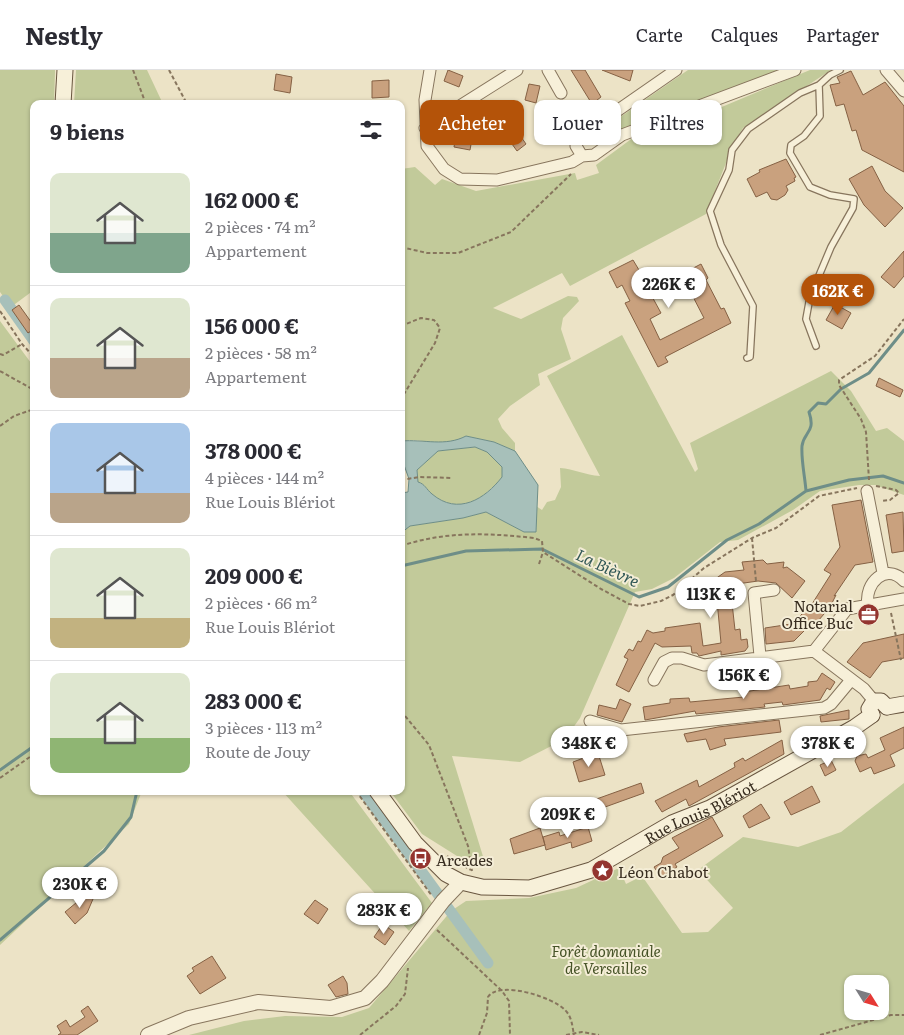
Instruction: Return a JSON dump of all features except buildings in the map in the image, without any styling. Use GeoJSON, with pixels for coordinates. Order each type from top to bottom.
{"type":"FeatureCollection","features":[{"type":"Feature","properties":{"kind":"main road"},"geometry":{"type":"LineString","coordinates":[[63,100],[65,70]]}},
{"type":"Feature","properties":{"kind":"main road","name":"Rue Louis Blériot"},"geometry":{"type":"LineString","coordinates":[[467,876],[505,889],[530,888],[591,870],[672,823],[710,808],[855,727],[878,708],[904,704]]}},
{"type":"Feature","properties":{"kind":"main road"},"geometry":{"type":"LineString","coordinates":[[380,795],[432,862],[467,876]]}},
{"type":"Feature","properties":{"kind":"street"},"geometry":{"type":"LineString","coordinates":[[425,100],[430,70]]}},
{"type":"Feature","properties":{"kind":"street"},"geometry":{"type":"LineString","coordinates":[[469,100],[517,70]]}},
{"type":"Feature","properties":{"kind":"street"},"geometry":{"type":"LineString","coordinates":[[548,70],[561,92]]}},
{"type":"Feature","properties":{"kind":"street"},"geometry":{"type":"LineString","coordinates":[[582,156],[576,146],[578,138],[676,70]]}},
{"type":"Feature","properties":{"kind":"street"},"geometry":{"type":"LineString","coordinates":[[427,145],[444,169],[460,179],[497,180],[572,162],[582,156],[594,155],[622,135],[795,70]]}},
{"type":"Feature","properties":{"kind":"street"},"geometry":{"type":"LineString","coordinates":[[886,70],[904,91]]}},
{"type":"Feature","properties":{"kind":"street"},"geometry":{"type":"LineString","coordinates":[[867,490],[883,573]]}},
{"type":"Feature","properties":{"kind":"street"},"geometry":{"type":"LineString","coordinates":[[868,605],[867,592],[883,573],[892,574],[904,582]]}},
{"type":"Feature","properties":{"kind":"street"},"geometry":{"type":"LineString","coordinates":[[760,656],[754,593],[774,590]]}},
{"type":"Feature","properties":{"kind":"street"},"geometry":{"type":"LineString","coordinates":[[814,651],[847,609],[904,599]]}},
{"type":"Feature","properties":{"kind":"street"},"geometry":{"type":"LineString","coordinates":[[654,680],[664,662],[672,658],[682,658],[704,664],[814,651],[864,689],[878,708]]}},
{"type":"Feature","properties":{"kind":"street"},"geometry":{"type":"LineString","coordinates":[[590,721],[621,730],[824,708],[839,695],[851,680]]}},
{"type":"Feature","properties":{"kind":"street"},"geometry":{"type":"LineString","coordinates":[[148,1035],[189,1018],[258,1002],[330,1008],[365,998],[382,981],[439,906],[467,876]]}},
{"type":"Feature","properties":{"kind":"lane"},"geometry":{"type":"LineString","coordinates":[[747,358],[750,357],[754,306],[721,245],[710,211],[728,170],[732,150],[748,129],[800,93],[819,85],[830,75],[840,70]]}},
{"type":"Feature","properties":{"kind":"lane"},"geometry":{"type":"LineString","coordinates":[[816,346],[806,319],[810,297],[831,248],[853,208],[854,199],[830,195],[810,187],[790,153],[791,145],[804,136],[820,116],[819,85]]}},
{"type":"Feature","properties":{"kind":"path"},"geometry":{"type":"LineString","coordinates":[[134,70],[145,100]]}},
{"type":"Feature","properties":{"kind":"path"},"geometry":{"type":"LineString","coordinates":[[169,70],[185,100]]}},
{"type":"Feature","properties":{"kind":"path"},"geometry":{"type":"LineString","coordinates":[[405,248],[427,254],[458,253],[510,232],[572,173]]}},
{"type":"Feature","properties":{"kind":"path"},"geometry":{"type":"LineString","coordinates":[[0,311],[30,353]]}},
{"type":"Feature","properties":{"kind":"path"},"geometry":{"type":"LineString","coordinates":[[405,324],[421,318],[434,320],[440,328],[435,343],[405,393]]}},
{"type":"Feature","properties":{"kind":"path"},"geometry":{"type":"LineString","coordinates":[[867,490],[869,474],[866,432],[861,418],[839,385],[839,380],[875,356],[904,319]]}},
{"type":"Feature","properties":{"kind":"path"},"geometry":{"type":"LineString","coordinates":[[0,354],[3,355],[22,344]]}},
{"type":"Feature","properties":{"kind":"path"},"geometry":{"type":"LineString","coordinates":[[0,371],[30,388]]}},
{"type":"Feature","properties":{"kind":"path"},"geometry":{"type":"LineString","coordinates":[[0,426],[14,416],[30,410]]}},
{"type":"Feature","properties":{"kind":"path"},"geometry":{"type":"LineString","coordinates":[[405,479],[420,477],[452,478]]}},
{"type":"Feature","properties":{"kind":"path"},"geometry":{"type":"LineString","coordinates":[[542,552],[601,589],[629,604],[640,606],[661,601],[673,595],[704,568],[752,538],[776,528],[819,496],[867,490],[896,490],[899,493],[890,500],[867,490]]}},
{"type":"Feature","properties":{"kind":"path"},"geometry":{"type":"LineString","coordinates":[[405,545],[439,536],[474,533],[534,538],[542,542],[539,564]]}},
{"type":"Feature","properties":{"kind":"path"},"geometry":{"type":"LineString","coordinates":[[752,538],[756,581],[754,593]]}},
{"type":"Feature","properties":{"kind":"path"},"geometry":{"type":"LineString","coordinates":[[893,620],[901,660]]}},
{"type":"Feature","properties":{"kind":"path"},"geometry":{"type":"LineString","coordinates":[[405,716],[429,745],[468,846],[467,876]]}},
{"type":"Feature","properties":{"kind":"path"},"geometry":{"type":"LineString","coordinates":[[0,778],[30,757]]}},
{"type":"Feature","properties":{"kind":"path"},"geometry":{"type":"LineString","coordinates":[[359,795],[439,906]]}},
{"type":"Feature","properties":{"kind":"path"},"geometry":{"type":"LineString","coordinates":[[443,853],[467,876]]}},
{"type":"Feature","properties":{"kind":"path"},"geometry":{"type":"LineString","coordinates":[[467,876],[481,873]]}},
{"type":"Feature","properties":{"kind":"path"},"geometry":{"type":"LineString","coordinates":[[428,921],[502,991],[509,1001],[510,1035]]}},
{"type":"Feature","properties":{"kind":"path"},"geometry":{"type":"LineString","coordinates":[[360,1035],[396,1006],[405,994],[408,966]]}},
{"type":"Feature","properties":{"kind":"path"},"geometry":{"type":"LineString","coordinates":[[479,1035],[487,1013],[488,997],[494,992],[502,991],[535,994],[549,999],[562,1007],[570,1016],[574,1034]]}},
{"type":"Feature","properties":{"kind":"path"},"geometry":{"type":"LineString","coordinates":[[820,1035],[891,1015],[904,1015]]}},
{"type":"Feature","properties":{"kind":"path"},"geometry":{"type":"LineString","coordinates":[[566,1035],[599,1035]]}},
{"type":"Feature","properties":{"kind":"green space"},"geometry":{"type":"Polygon","coordinates":[[[0,70],[55,70],[54,100],[30,100],[30,293],[11,307],[0,292],[0,70]]]}},
{"type":"Feature","properties":{"kind":"green space"},"geometry":{"type":"Polygon","coordinates":[[[76,70],[147,70],[161,100],[74,100],[76,70]]]}},
{"type":"Feature","properties":{"kind":"green space"},"geometry":{"type":"Polygon","coordinates":[[[688,70],[784,70],[703,100],[645,100],[688,70]]]}},
{"type":"Feature","properties":{"kind":"green space"},"geometry":{"type":"Polygon","coordinates":[[[810,70],[831,70],[743,128],[733,145],[706,214],[570,286],[562,273],[493,308],[521,319],[568,296],[577,297],[579,301],[563,318],[561,329],[571,359],[538,374],[540,385],[510,406],[498,419],[502,428],[515,443],[515,451],[494,442],[466,436],[455,442],[405,441],[405,168],[415,167],[435,185],[442,179],[476,191],[575,173],[577,180],[599,173],[596,165],[631,139],[631,145],[722,145],[722,107],[810,70]]]}},
{"type":"Feature","properties":{"kind":"green space"},"geometry":{"type":"Polygon","coordinates":[[[631,110],[631,127],[621,131],[621,116],[631,110]]]}},
{"type":"Feature","properties":{"kind":"green space"},"geometry":{"type":"Polygon","coordinates":[[[0,321],[30,362],[30,795],[140,795],[129,824],[0,945],[0,321]]]}},
{"type":"Feature","properties":{"kind":"green space"},"geometry":{"type":"Polygon","coordinates":[[[622,335],[695,472],[698,469],[690,443],[831,371],[851,391],[876,431],[887,428],[904,441],[904,495],[875,485],[859,485],[820,491],[793,510],[738,540],[720,542],[674,578],[652,589],[635,592],[580,718],[565,739],[520,762],[452,756],[486,866],[457,856],[422,834],[393,795],[405,795],[405,530],[410,526],[463,518],[486,512],[524,532],[536,532],[536,506],[542,510],[547,502],[555,500],[561,487],[560,468],[600,476],[547,376],[622,335]]]}},
{"type":"Feature","properties":{"kind":"green space"},"geometry":{"type":"Polygon","coordinates":[[[475,447],[487,452],[502,467],[502,477],[479,498],[461,504],[452,504],[432,494],[418,482],[417,470],[438,451],[475,447]]]}},
{"type":"Feature","properties":{"kind":"green space","name":"Forêt domaniale de Versailles"},"geometry":{"type":"Polygon","coordinates":[[[904,783],[904,1035],[189,1035],[244,1021],[285,1016],[342,1017],[369,1008],[451,911],[466,901],[529,898],[576,888],[619,868],[626,884],[642,876],[682,933],[708,932],[733,908],[698,870],[743,837],[798,847],[841,832],[904,783]]]}},
{"type":"Feature","properties":{"kind":"green space"},"geometry":{"type":"Polygon","coordinates":[[[286,795],[352,795],[432,903],[409,931],[286,795]]]}},
{"type":"Feature","properties":{"kind":"water"},"geometry":{"type":"Polygon","coordinates":[[[466,436],[494,442],[515,451],[538,485],[536,532],[524,532],[486,512],[463,518],[410,526],[405,530],[405,492],[408,492],[409,479],[405,468],[405,441],[450,441],[466,436]],[[475,447],[438,451],[417,470],[418,482],[442,500],[452,504],[461,504],[479,498],[488,492],[502,477],[502,467],[487,452],[475,447]]]}},
{"type":"Feature","properties":{"kind":"waterway"},"geometry":{"type":"LineString","coordinates":[[5,300],[30,335]]}},
{"type":"Feature","properties":{"kind":"waterway","name":"La Bièvre"},"geometry":{"type":"LineString","coordinates":[[405,565],[466,551],[542,549],[639,597],[668,587],[727,540],[759,524],[806,491],[802,446],[811,424],[809,412],[818,403],[826,404],[841,389],[869,373],[904,330]]}},
{"type":"Feature","properties":{"kind":"waterway","name":"La Bièvre"},"geometry":{"type":"LineString","coordinates":[[806,491],[849,480],[883,476],[904,483]]}},
{"type":"Feature","properties":{"kind":"waterway","name":"La Bièvre"},"geometry":{"type":"LineString","coordinates":[[0,770],[30,749]]}},
{"type":"Feature","properties":{"kind":"waterway","name":"La Bièvre"},"geometry":{"type":"LineString","coordinates":[[0,940],[104,851],[131,817],[136,795]]}},
{"type":"Feature","properties":{"kind":"waterway"},"geometry":{"type":"LineString","coordinates":[[366,795],[488,963]]}},
{"type":"Feature","properties":{"kind":"place","name":"Notarial Office Buc"},"geometry":{"type":"Point","coordinates":[869,614]}},
{"type":"Feature","properties":{"kind":"place","name":"Arcades"},"geometry":{"type":"Point","coordinates":[420,859]}},
{"type":"Feature","properties":{"kind":"place","name":"Léon Chabot"},"geometry":{"type":"Point","coordinates":[602,871]}}]}
